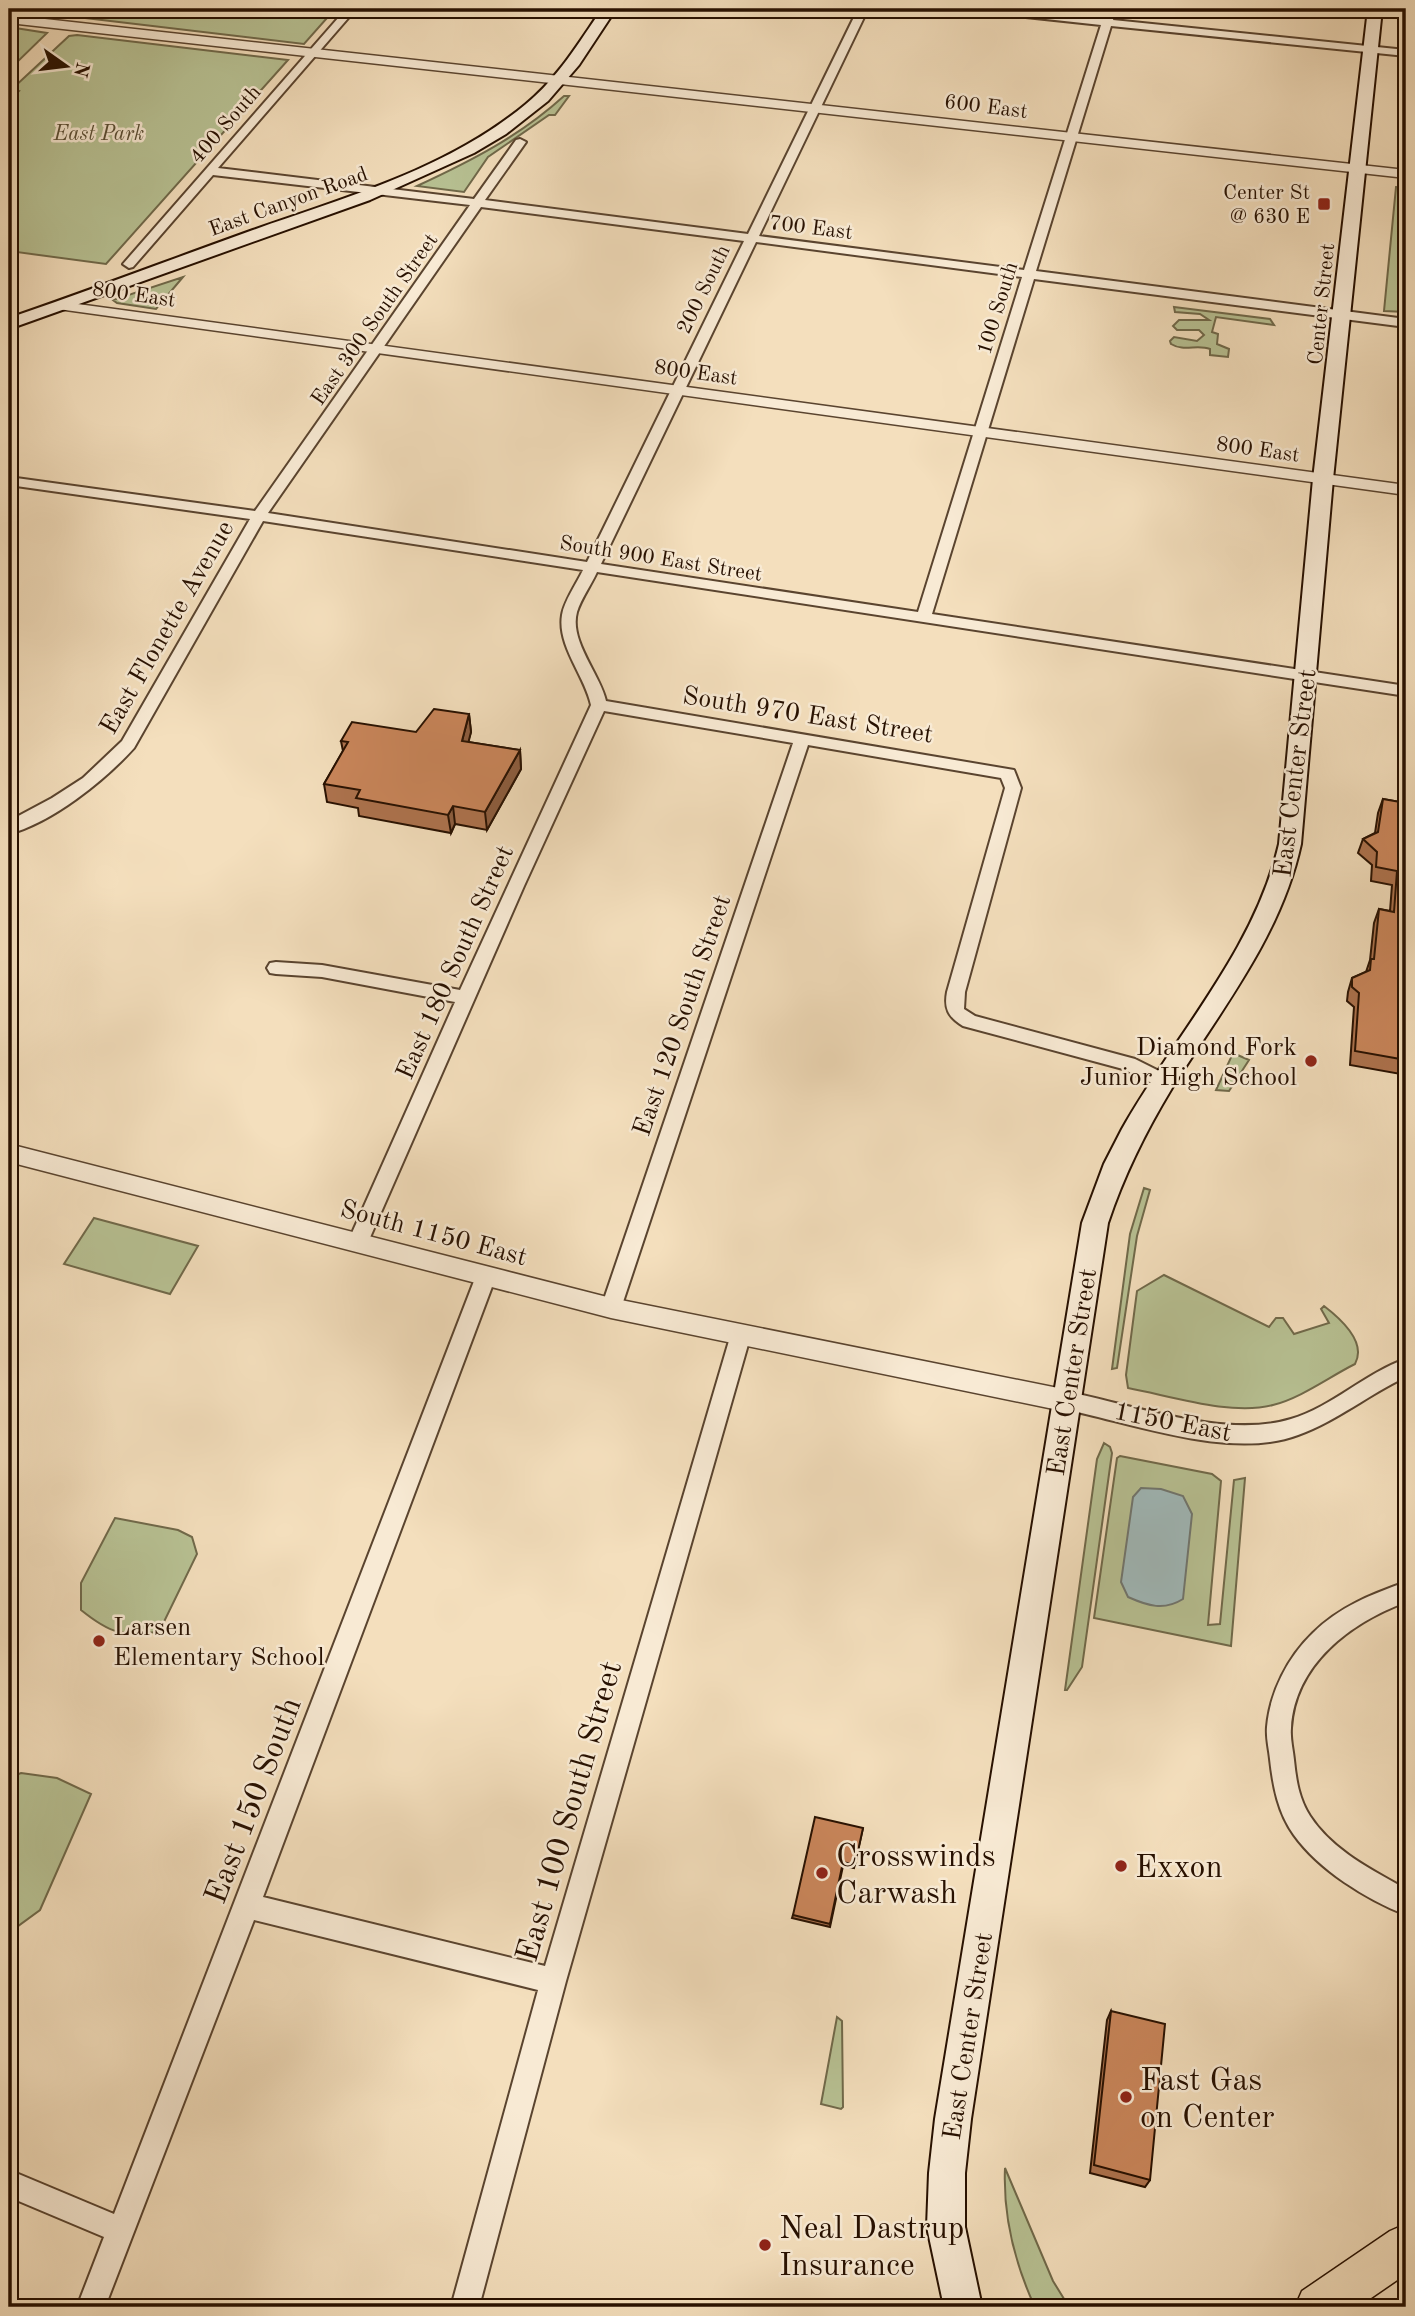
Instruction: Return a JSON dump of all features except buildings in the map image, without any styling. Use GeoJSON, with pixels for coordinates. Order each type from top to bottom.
{"type":"FeatureCollection","features":[{"type":"Feature","properties":{"kind":"highway"},"geometry":{"type":"LineString","coordinates":[[1318,2307],[1406,2247]]}},
{"type":"Feature","properties":{"kind":"main road"},"geometry":{"type":"LineString","coordinates":[[560,79],[609,9]]}},
{"type":"Feature","properties":{"kind":"main road","name":"Center Street"},"geometry":{"type":"LineString","coordinates":[[1324,479],[1375,9]]}},
{"type":"Feature","properties":{"kind":"main road","name":"East Canyon Road"},"geometry":{"type":"LineString","coordinates":[[9,324],[379,190],[435,166],[488,138],[532,107],[560,79]]}},
{"type":"Feature","properties":{"kind":"main road","name":"East Center Street"},"geometry":{"type":"LineString","coordinates":[[963,2307],[946,2227],[951,2132],[1095,1223],[1121,1153],[1252,944],[1278,891],[1290,844],[1324,479]]}},
{"type":"Feature","properties":{"kind":"street","name":"400 South"},"geometry":{"type":"LineString","coordinates":[[128,264],[351,9]]}},
{"type":"Feature","properties":{"kind":"street","name":"200 South"},"geometry":{"type":"LineString","coordinates":[[599,705],[597,685],[575,649],[569,614],[863,9]]}},
{"type":"Feature","properties":{"kind":"street"},"geometry":{"type":"LineString","coordinates":[[979,9],[1406,53]]}},
{"type":"Feature","properties":{"kind":"street","name":"100 South"},"geometry":{"type":"LineString","coordinates":[[923,619],[1074,137],[1111,9]]}},
{"type":"Feature","properties":{"kind":"street","name":"600 East"},"geometry":{"type":"LineString","coordinates":[[9,19],[1406,174]]}},
{"type":"Feature","properties":{"kind":"street","name":"East 300 South Street"},"geometry":{"type":"LineString","coordinates":[[258,517],[520,142]]}},
{"type":"Feature","properties":{"kind":"street","name":"700 East"},"geometry":{"type":"LineString","coordinates":[[210,171],[379,190],[1406,323]]}},
{"type":"Feature","properties":{"kind":"street","name":"800 East"},"geometry":{"type":"LineString","coordinates":[[63,306],[1406,490]]}},
{"type":"Feature","properties":{"kind":"street","name":"South 900 East Street"},"geometry":{"type":"LineString","coordinates":[[9,481],[1406,691]]}},
{"type":"Feature","properties":{"kind":"street","name":"East Flonette Avenue"},"geometry":{"type":"LineString","coordinates":[[9,828],[82,786],[115,761],[128,744],[258,517]]}},
{"type":"Feature","properties":{"kind":"street","name":"South 970 East Street"},"geometry":{"type":"LineString","coordinates":[[599,705],[1008,774],[1013,788],[956,992],[953,1008],[956,1014],[969,1021],[1128,1064],[1164,1082]]}},
{"type":"Feature","properties":{"kind":"street","name":"East 180 South Street"},"geometry":{"type":"LineString","coordinates":[[358,1242],[599,705]]}},
{"type":"Feature","properties":{"kind":"street","name":"East 120 South Street"},"geometry":{"type":"LineString","coordinates":[[611,1308],[802,739]]}},
{"type":"Feature","properties":{"kind":"street"},"geometry":{"type":"LineString","coordinates":[[276,968],[322,971],[467,998]]}},
{"type":"Feature","properties":{"kind":"street","name":"South 1150 East"},"geometry":{"type":"LineString","coordinates":[[9,1153],[611,1308],[846,1355]]}},
{"type":"Feature","properties":{"kind":"street","name":"East 150 South"},"geometry":{"type":"LineString","coordinates":[[91,2307],[247,1906],[486,1276]]}},
{"type":"Feature","properties":{"kind":"street","name":"East 100 South Street"},"geometry":{"type":"LineString","coordinates":[[465,2307],[553,1981],[741,1334]]}},
{"type":"Feature","properties":{"kind":"street","name":"1150 East"},"geometry":{"type":"LineString","coordinates":[[846,1355],[1219,1433],[1248,1435],[1274,1433],[1294,1427],[1406,1368]]}},
{"type":"Feature","properties":{"kind":"street"},"geometry":{"type":"LineString","coordinates":[[1406,1592],[1383,1600],[1323,1636],[1292,1677],[1279,1727],[1283,1770],[1293,1810],[1299,1819],[1313,1838],[1352,1871],[1406,1903]]}},
{"type":"Feature","properties":{"kind":"street"},"geometry":{"type":"LineString","coordinates":[[247,1906],[553,1981]]}},
{"type":"Feature","properties":{"kind":"street"},"geometry":{"type":"LineString","coordinates":[[9,2183],[120,2230]]}},
{"type":"Feature","properties":{"kind":"green space"},"geometry":{"type":"Polygon","coordinates":[[[9,9],[335,9],[304,44],[9,9]]]}},
{"type":"Feature","properties":{"kind":"green space"},"geometry":{"type":"Polygon","coordinates":[[[9,27],[47,33],[9,70],[9,27]]]}},
{"type":"Feature","properties":{"kind":"green space","name":"East Park"},"geometry":{"type":"Polygon","coordinates":[[[69,36],[288,60],[106,264],[9,251],[9,101],[19,91],[12,89],[69,36]]]}},
{"type":"Feature","properties":{"kind":"green space"},"geometry":{"type":"Polygon","coordinates":[[[564,96],[569,96],[555,115],[549,115],[488,157],[464,192],[417,186],[494,147],[564,96]]]}},
{"type":"Feature","properties":{"kind":"green space"},"geometry":{"type":"Polygon","coordinates":[[[1396,187],[1406,188],[1406,312],[1384,311],[1396,187]]]}},
{"type":"Feature","properties":{"kind":"green space"},"geometry":{"type":"Polygon","coordinates":[[[183,277],[156,309],[117,303],[113,300],[183,277]]]}},
{"type":"Feature","properties":{"kind":"green space"},"geometry":{"type":"Polygon","coordinates":[[[1174,307],[1270,319],[1274,325],[1216,317],[1212,332],[1218,334],[1217,344],[1229,349],[1228,357],[1210,355],[1210,349],[1171,344],[1170,341],[1174,337],[1197,341],[1204,335],[1199,330],[1177,330],[1173,326],[1179,320],[1209,320],[1200,314],[1175,312],[1174,307]]]}},
{"type":"Feature","properties":{"kind":"green space"},"geometry":{"type":"Polygon","coordinates":[[[1233,1053],[1249,1060],[1229,1091],[1216,1090],[1233,1053]]]}},
{"type":"Feature","properties":{"kind":"green space"},"geometry":{"type":"Polygon","coordinates":[[[1144,1188],[1150,1190],[1137,1236],[1117,1368],[1112,1369],[1130,1234],[1144,1188]]]}},
{"type":"Feature","properties":{"kind":"green space"},"geometry":{"type":"Polygon","coordinates":[[[94,1218],[198,1246],[170,1294],[64,1264],[94,1218]]]}},
{"type":"Feature","properties":{"kind":"green space"},"geometry":{"type":"Polygon","coordinates":[[[1164,1275],[1269,1327],[1276,1318],[1283,1318],[1294,1334],[1329,1323],[1321,1309],[1324,1306],[1338,1317],[1355,1339],[1358,1356],[1355,1364],[1294,1397],[1256,1408],[1220,1407],[1128,1388],[1126,1375],[1137,1291],[1164,1275]]]}},
{"type":"Feature","properties":{"kind":"green space"},"geometry":{"type":"Polygon","coordinates":[[[1104,1443],[1110,1447],[1112,1453],[1082,1667],[1065,1690],[1097,1459],[1104,1443]]]}},
{"type":"Feature","properties":{"kind":"green space"},"geometry":{"type":"Polygon","coordinates":[[[1120,1456],[1212,1474],[1221,1481],[1208,1625],[1220,1624],[1234,1480],[1245,1478],[1231,1646],[1094,1618],[1117,1458],[1120,1456]]]}},
{"type":"Feature","properties":{"kind":"green space"},"geometry":{"type":"Polygon","coordinates":[[[115,1518],[178,1530],[192,1537],[197,1554],[159,1632],[117,1632],[81,1610],[81,1583],[115,1518]]]}},
{"type":"Feature","properties":{"kind":"green space"},"geometry":{"type":"Polygon","coordinates":[[[21,1773],[57,1778],[91,1794],[40,1910],[14,1929],[9,1927],[9,1778],[21,1773]]]}},
{"type":"Feature","properties":{"kind":"green space"},"geometry":{"type":"Polygon","coordinates":[[[837,2017],[842,2021],[841,2109],[821,2104],[837,2017]]]}},
{"type":"Feature","properties":{"kind":"green space"},"geometry":{"type":"Polygon","coordinates":[[[1005,2168],[1053,2281],[1069,2307],[1034,2305],[1011,2238],[1005,2168]]]}},
{"type":"Feature","properties":{"kind":"water"},"geometry":{"type":"Polygon","coordinates":[[[1141,1488],[1161,1489],[1183,1496],[1192,1514],[1183,1599],[1169,1605],[1149,1605],[1128,1597],[1121,1582],[1133,1497],[1141,1488]]]}},
{"type":"Feature","properties":{"kind":"place","name":"Center St @ 630 E"},"geometry":{"type":"Point","coordinates":[1324,204]}},
{"type":"Feature","properties":{"kind":"place","name":"Diamond Fork Junior High School"},"geometry":{"type":"Point","coordinates":[1311,1061]}},
{"type":"Feature","properties":{"kind":"place","name":"Larsen Elementary School"},"geometry":{"type":"Point","coordinates":[99,1641]}},
{"type":"Feature","properties":{"kind":"place","name":"Exxon"},"geometry":{"type":"Point","coordinates":[1121,1866]}},
{"type":"Feature","properties":{"kind":"place","name":"Crosswinds Carwash"},"geometry":{"type":"Point","coordinates":[822,1873]}},
{"type":"Feature","properties":{"kind":"place","name":"Fast Gas on Center"},"geometry":{"type":"Point","coordinates":[1126,2097]}},
{"type":"Feature","properties":{"kind":"place","name":"Neal Dastrup Insurance"},"geometry":{"type":"Point","coordinates":[765,2245]}}]}
